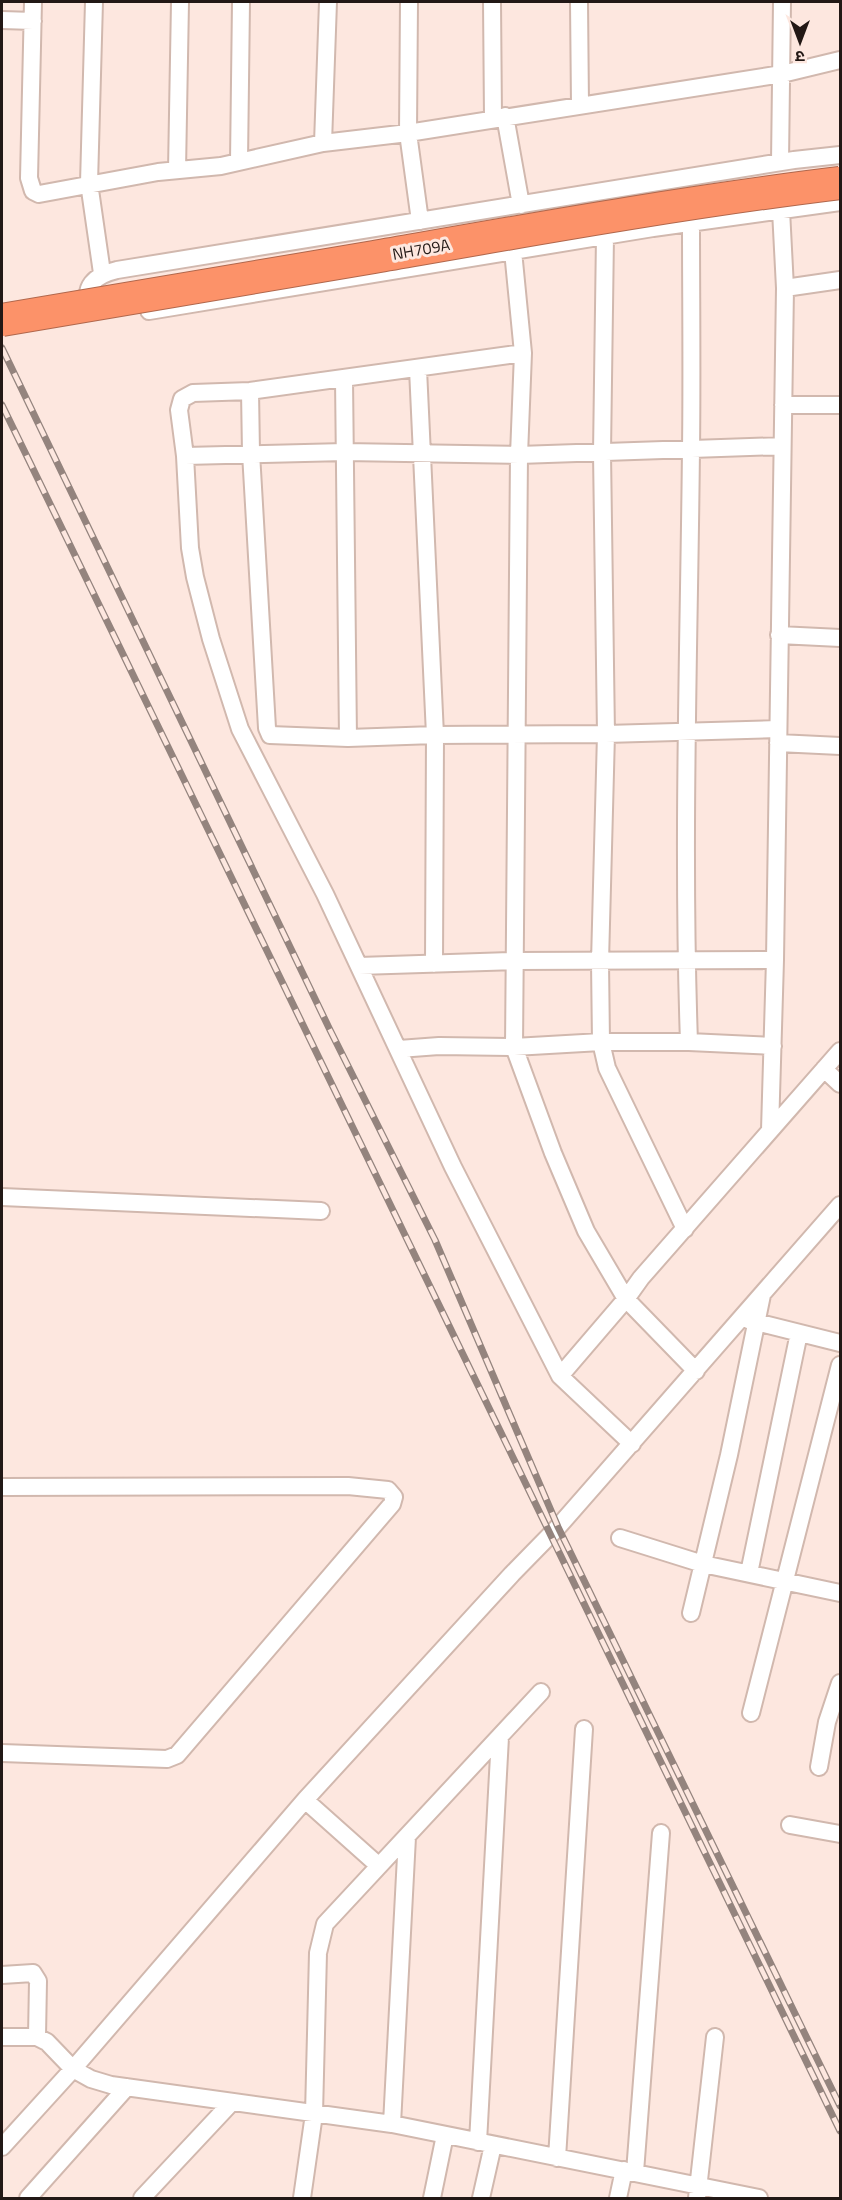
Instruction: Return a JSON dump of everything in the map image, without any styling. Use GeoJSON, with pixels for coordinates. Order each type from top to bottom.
{"type":"FeatureCollection","features":[{"type":"Feature","properties":{"kind":"highway","name":"NH709A"},"geometry":{"type":"LineString","coordinates":[[2,320],[607,216],[693,202],[840,183]]}},
{"type":"Feature","properties":{"kind":"street"},"geometry":{"type":"LineString","coordinates":[[33,2],[30,184],[33,191],[43,195],[89,183],[239,162],[323,143],[408,133],[782,74],[840,60]]}},
{"type":"Feature","properties":{"kind":"street"},"geometry":{"type":"LineString","coordinates":[[94,2],[89,183],[102,273]]}},
{"type":"Feature","properties":{"kind":"street"},"geometry":{"type":"LineString","coordinates":[[177,170],[180,2]]}},
{"type":"Feature","properties":{"kind":"street"},"geometry":{"type":"LineString","coordinates":[[239,162],[241,2]]}},
{"type":"Feature","properties":{"kind":"street"},"geometry":{"type":"LineString","coordinates":[[323,143],[328,2]]}},
{"type":"Feature","properties":{"kind":"street"},"geometry":{"type":"LineString","coordinates":[[408,2],[408,133],[420,221]]}},
{"type":"Feature","properties":{"kind":"street"},"geometry":{"type":"LineString","coordinates":[[492,2],[499,117],[521,204]]}},
{"type":"Feature","properties":{"kind":"street"},"geometry":{"type":"LineString","coordinates":[[579,2],[580,106]]}},
{"type":"Feature","properties":{"kind":"street"},"geometry":{"type":"LineString","coordinates":[[780,162],[782,2]]}},
{"type":"Feature","properties":{"kind":"street"},"geometry":{"type":"LineString","coordinates":[[2,21],[33,21]]}},
{"type":"Feature","properties":{"kind":"street"},"geometry":{"type":"LineString","coordinates":[[840,155],[780,162],[102,273],[94,279],[90,286],[89,298],[90,305],[95,312],[108,318],[691,222],[840,202]]}},
{"type":"Feature","properties":{"kind":"street"},"geometry":{"type":"LineString","coordinates":[[770,1130],[775,960],[785,288],[781,210]]}},
{"type":"Feature","properties":{"kind":"street"},"geometry":{"type":"LineString","coordinates":[[689,1042],[686,960],[691,222]]}},
{"type":"Feature","properties":{"kind":"street"},"geometry":{"type":"LineString","coordinates":[[605,236],[602,453],[606,734],[600,962],[601,1042],[607,1068],[685,1229]]}},
{"type":"Feature","properties":{"kind":"street"},"geometry":{"type":"LineString","coordinates":[[513,251],[523,353],[519,456],[514,1047],[553,1153],[586,1231],[626,1299],[696,1371]]}},
{"type":"Feature","properties":{"kind":"street"},"geometry":{"type":"LineString","coordinates":[[785,288],[840,280]]}},
{"type":"Feature","properties":{"kind":"street"},"geometry":{"type":"LineString","coordinates":[[523,353],[250,391],[193,393],[182,399],[179,410],[185,456],[190,548],[211,639],[240,729],[399,1048],[453,1167],[560,1376],[632,1444]]}},
{"type":"Feature","properties":{"kind":"street"},"geometry":{"type":"LineString","coordinates":[[418,369],[435,735],[434,964]]}},
{"type":"Feature","properties":{"kind":"street"},"geometry":{"type":"LineString","coordinates":[[344,378],[348,738]]}},
{"type":"Feature","properties":{"kind":"street"},"geometry":{"type":"LineString","coordinates":[[250,391],[251,453],[267,728],[270,735],[348,738],[687,732],[778,736],[840,746]]}},
{"type":"Feature","properties":{"kind":"street"},"geometry":{"type":"LineString","coordinates":[[783,405],[840,405]]}},
{"type":"Feature","properties":{"kind":"street"},"geometry":{"type":"LineString","coordinates":[[185,456],[345,452],[519,456],[782,446]]}},
{"type":"Feature","properties":{"kind":"street"},"geometry":{"type":"LineString","coordinates":[[779,635],[840,638]]}},
{"type":"Feature","properties":{"kind":"street"},"geometry":{"type":"LineString","coordinates":[[359,966],[514,961],[775,960]]}},
{"type":"Feature","properties":{"kind":"street"},"geometry":{"type":"LineString","coordinates":[[399,1048],[514,1047],[601,1042],[689,1042],[773,1046]]}},
{"type":"Feature","properties":{"kind":"street"},"geometry":{"type":"LineString","coordinates":[[560,1376],[626,1299],[641,1278],[840,1051]]}},
{"type":"Feature","properties":{"kind":"street"},"geometry":{"type":"LineString","coordinates":[[824,1069],[840,1084]]}},
{"type":"Feature","properties":{"kind":"street"},"geometry":{"type":"LineString","coordinates":[[2,1197],[321,1211]]}},
{"type":"Feature","properties":{"kind":"street"},"geometry":{"type":"LineString","coordinates":[[2,2147],[73,2069],[305,1800],[558,1527],[696,1371],[749,1320],[762,1295],[840,1205]]}},
{"type":"Feature","properties":{"kind":"street"},"geometry":{"type":"LineString","coordinates":[[749,1320],[840,1343]]}},
{"type":"Feature","properties":{"kind":"street"},"geometry":{"type":"LineString","coordinates":[[691,1613],[729,1455],[749,1320]]}},
{"type":"Feature","properties":{"kind":"street"},"geometry":{"type":"LineString","coordinates":[[749,1574],[799,1333]]}},
{"type":"Feature","properties":{"kind":"street"},"geometry":{"type":"LineString","coordinates":[[751,1713],[840,1365]]}},
{"type":"Feature","properties":{"kind":"street"},"geometry":{"type":"LineString","coordinates":[[2,1487],[348,1486],[388,1490],[394,1497],[392,1504],[177,1755],[167,1759],[2,1753]]}},
{"type":"Feature","properties":{"kind":"street"},"geometry":{"type":"LineString","coordinates":[[620,1538],[703,1564],[840,1593]]}},
{"type":"Feature","properties":{"kind":"street"},"geometry":{"type":"LineString","coordinates":[[819,1767],[827,1722],[840,1683]]}},
{"type":"Feature","properties":{"kind":"street"},"geometry":{"type":"LineString","coordinates":[[302,2199],[314,2114],[318,1953],[325,1924],[541,1692]]}},
{"type":"Feature","properties":{"kind":"street"},"geometry":{"type":"LineString","coordinates":[[557,2158],[584,1729]]}},
{"type":"Feature","properties":{"kind":"street"},"geometry":{"type":"LineString","coordinates":[[481,2199],[500,1737]]}},
{"type":"Feature","properties":{"kind":"street"},"geometry":{"type":"LineString","coordinates":[[305,1800],[379,1866]]}},
{"type":"Feature","properties":{"kind":"street"},"geometry":{"type":"LineString","coordinates":[[790,1825],[840,1834]]}},
{"type":"Feature","properties":{"kind":"street"},"geometry":{"type":"LineString","coordinates":[[618,2199],[629,2171],[662,1833]]}},
{"type":"Feature","properties":{"kind":"street"},"geometry":{"type":"LineString","coordinates":[[392,2124],[408,1837]]}},
{"type":"Feature","properties":{"kind":"street"},"geometry":{"type":"LineString","coordinates":[[2,1975],[33,1973],[36,1975],[38,1981],[37,2037]]}},
{"type":"Feature","properties":{"kind":"street"},"geometry":{"type":"LineString","coordinates":[[2,2037],[37,2037],[47,2042],[73,2069],[92,2079],[127,2087],[392,2124],[629,2171],[698,2192],[759,2199]]}},
{"type":"Feature","properties":{"kind":"street"},"geometry":{"type":"LineString","coordinates":[[698,2192],[715,2037]]}},
{"type":"Feature","properties":{"kind":"street"},"geometry":{"type":"LineString","coordinates":[[28,2199],[127,2087]]}},
{"type":"Feature","properties":{"kind":"street"},"geometry":{"type":"LineString","coordinates":[[142,2199],[232,2102]]}},
{"type":"Feature","properties":{"kind":"street"},"geometry":{"type":"LineString","coordinates":[[432,2199],[445,2135]]}},
{"type":"Feature","properties":{"kind":"railway"},"geometry":{"type":"LineString","coordinates":[[2,348],[330,1030],[435,1240],[558,1527],[840,2106]]}},
{"type":"Feature","properties":{"kind":"railway"},"geometry":{"type":"LineString","coordinates":[[2,405],[840,2131]]}}]}
